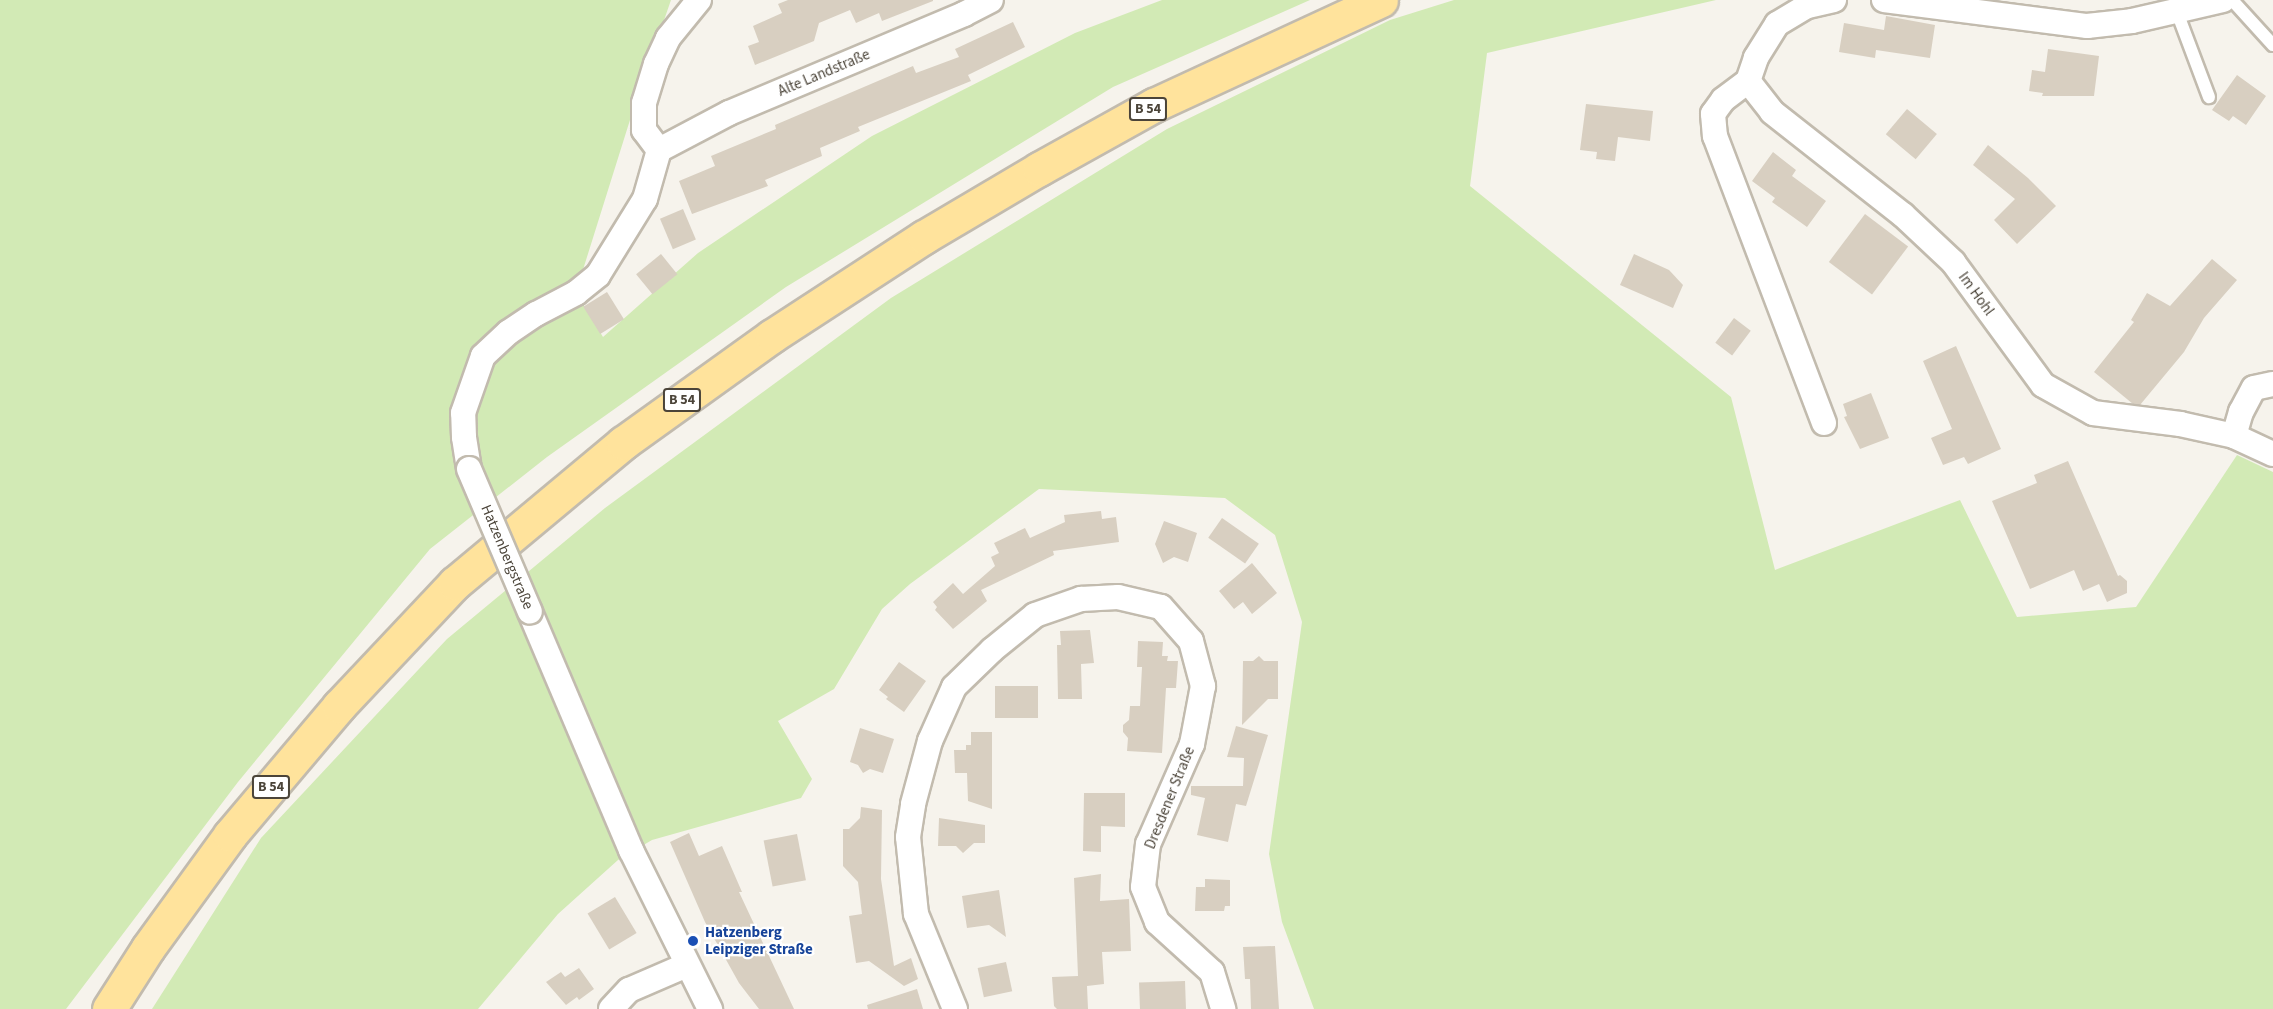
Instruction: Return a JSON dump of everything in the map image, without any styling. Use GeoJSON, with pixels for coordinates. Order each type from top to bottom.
{"type":"FeatureCollection","features":[{"type":"Feature","properties":{"kind":"main road","name":"B 54"},"geometry":{"type":"LineString","coordinates":[[109,1009],[148,948],[230,835],[339,706],[455,583],[623,443],[772,336],[924,237],[1039,169],[1154,105],[1381,0]]}},
{"type":"Feature","properties":{"kind":"street"},"geometry":{"type":"LineString","coordinates":[[659,150],[644,130],[644,104],[656,64],[668,39],[699,0]]}},
{"type":"Feature","properties":{"kind":"street","name":"Alte Landstraße"},"geometry":{"type":"LineString","coordinates":[[659,150],[729,113],[964,14],[991,0]]}},
{"type":"Feature","properties":{"kind":"street"},"geometry":{"type":"LineString","coordinates":[[1824,423],[1715,136],[1713,114],[1723,100],[1748,81],[1756,58],[1777,24],[1807,6],[1834,0]]}},
{"type":"Feature","properties":{"kind":"street"},"geometry":{"type":"LineString","coordinates":[[1884,0],[2087,26],[2132,21],[2223,0]]}},
{"type":"Feature","properties":{"kind":"street","name":"Im Hohl"},"geometry":{"type":"LineString","coordinates":[[1748,81],[1773,112],[1903,215],[1953,262],[2043,385],[2093,413],[2180,424],[2234,436],[2273,454]]}},
{"type":"Feature","properties":{"kind":"street","name":"Hatzenbergstraße"},"geometry":{"type":"LineString","coordinates":[[659,150],[645,199],[598,275],[576,293],[508,332],[483,356],[463,413],[464,437],[469,469],[626,839],[710,1009]]}},
{"type":"Feature","properties":{"kind":"street"},"geometry":{"type":"LineString","coordinates":[[2234,436],[2241,412],[2254,388],[2273,384]]}},
{"type":"Feature","properties":{"kind":"street","name":"Dresdener Straße"},"geometry":{"type":"LineString","coordinates":[[956,1009],[916,914],[908,837],[913,804],[930,741],[954,687],[992,650],[1035,615],[1081,599],[1118,597],[1161,607],[1191,641],[1203,686],[1192,744],[1148,843],[1143,887],[1157,922],[1212,972],[1223,1009]]}},
{"type":"Feature","properties":{"kind":"street"},"geometry":{"type":"LineString","coordinates":[[611,1009],[629,990],[687,965]]}},
{"type":"Feature","properties":{"kind":"lane"},"geometry":{"type":"LineString","coordinates":[[2232,0],[2273,45]]}},
{"type":"Feature","properties":{"kind":"lane"},"geometry":{"type":"LineString","coordinates":[[2177,12],[2209,97]]}},
{"type":"Feature","properties":{"kind":"green space"},"geometry":{"type":"Polygon","coordinates":[[[0,0],[671,0],[635,104],[576,292],[603,337],[698,253],[872,136],[1075,33],[1162,0],[1310,0],[1113,87],[786,287],[547,457],[430,549],[238,782],[66,1009],[0,1009],[0,0]]]}},
{"type":"Feature","properties":{"kind":"green space"},"geometry":{"type":"Polygon","coordinates":[[[1454,0],[1716,0],[1487,53],[1470,186],[1731,397],[1775,570],[1960,500],[2017,617],[2136,607],[2237,455],[2273,472],[2273,1009],[1314,1009],[1282,922],[1269,854],[1302,622],[1275,535],[1225,498],[1039,489],[910,584],[882,609],[834,689],[778,721],[812,779],[801,798],[652,840],[618,860],[558,914],[478,1009],[152,1009],[261,838],[447,639],[605,508],[891,298],[1167,129],[1390,20],[1454,0]]]}},
{"type":"Feature","properties":{"kind":"building"},"geometry":{"type":"Polygon","coordinates":[[[788,0],[933,1],[882,21],[879,13],[856,23],[850,10],[819,23],[814,41],[755,65],[748,46],[759,42],[753,26],[782,13],[778,4],[788,0]]]}},
{"type":"Feature","properties":{"kind":"building"},"geometry":{"type":"Polygon","coordinates":[[[1886,16],[1935,25],[1930,58],[1876,50],[1875,58],[1839,52],[1844,23],[1884,30],[1886,16]]]}},
{"type":"Feature","properties":{"kind":"building"},"geometry":{"type":"Polygon","coordinates":[[[1013,22],[1025,47],[968,75],[971,81],[858,127],[860,131],[820,148],[822,156],[765,180],[768,186],[692,214],[679,181],[715,166],[711,156],[776,129],[775,125],[913,66],[916,73],[959,57],[955,49],[1013,22]]]}},
{"type":"Feature","properties":{"kind":"building"},"geometry":{"type":"Polygon","coordinates":[[[2048,49],[2099,56],[2094,96],[2042,96],[2043,93],[2029,91],[2032,70],[2045,72],[2048,49]]]}},
{"type":"Feature","properties":{"kind":"building"},"geometry":{"type":"Polygon","coordinates":[[[2237,75],[2266,96],[2246,125],[2233,116],[2229,121],[2212,110],[2237,75]]]}},
{"type":"Feature","properties":{"kind":"building"},"geometry":{"type":"Polygon","coordinates":[[[1586,104],[1653,111],[1650,141],[1618,137],[1615,161],[1596,159],[1597,152],[1580,150],[1586,104]]]}},
{"type":"Feature","properties":{"kind":"building"},"geometry":{"type":"Polygon","coordinates":[[[1907,109],[1937,134],[1916,159],[1886,134],[1907,109]]]}},
{"type":"Feature","properties":{"kind":"building"},"geometry":{"type":"Polygon","coordinates":[[[1988,145],[2028,178],[2056,206],[2017,244],[1994,220],[2015,199],[1973,165],[1988,145]]]}},
{"type":"Feature","properties":{"kind":"building"},"geometry":{"type":"Polygon","coordinates":[[[1773,152],[1796,170],[1792,176],[1826,201],[1807,227],[1772,202],[1775,198],[1752,181],[1773,152]]]}},
{"type":"Feature","properties":{"kind":"building"},"geometry":{"type":"Polygon","coordinates":[[[683,209],[696,239],[673,249],[660,219],[683,209]]]}},
{"type":"Feature","properties":{"kind":"building"},"geometry":{"type":"Polygon","coordinates":[[[1865,214],[1908,246],[1872,294],[1829,262],[1865,214]]]}},
{"type":"Feature","properties":{"kind":"building"},"geometry":{"type":"Polygon","coordinates":[[[661,254],[677,274],[652,294],[636,274],[661,254]]]}},
{"type":"Feature","properties":{"kind":"building"},"geometry":{"type":"Polygon","coordinates":[[[1634,254],[1669,270],[1683,285],[1673,308],[1620,285],[1634,254]]]}},
{"type":"Feature","properties":{"kind":"building"},"geometry":{"type":"Polygon","coordinates":[[[2212,259],[2237,280],[2204,318],[2184,352],[2140,405],[2133,404],[2094,372],[2134,322],[2131,320],[2147,293],[2170,306],[2212,259]]]}},
{"type":"Feature","properties":{"kind":"building"},"geometry":{"type":"Polygon","coordinates":[[[607,292],[624,319],[600,334],[583,307],[607,292]]]}},
{"type":"Feature","properties":{"kind":"building"},"geometry":{"type":"Polygon","coordinates":[[[1734,318],[1751,331],[1732,355],[1715,343],[1734,318]]]}},
{"type":"Feature","properties":{"kind":"building"},"geometry":{"type":"Polygon","coordinates":[[[1956,346],[2001,449],[1968,464],[1964,457],[1943,465],[1931,438],[1952,429],[1923,361],[1956,346]]]}},
{"type":"Feature","properties":{"kind":"building"},"geometry":{"type":"Polygon","coordinates":[[[1871,393],[1889,438],[1860,449],[1844,417],[1847,416],[1843,404],[1871,393]]]}},
{"type":"Feature","properties":{"kind":"building"},"geometry":{"type":"Polygon","coordinates":[[[2068,461],[2118,576],[2120,575],[2127,581],[2127,593],[2107,602],[2099,584],[2083,591],[2074,570],[2030,589],[1992,501],[2037,483],[2034,475],[2068,461]]]}},
{"type":"Feature","properties":{"kind":"building"},"geometry":{"type":"Polygon","coordinates":[[[1101,511],[1102,519],[1116,517],[1119,542],[1053,551],[1054,555],[981,590],[987,601],[953,629],[935,610],[937,607],[933,602],[953,583],[963,594],[995,566],[991,557],[999,553],[994,543],[1025,528],[1030,538],[1065,522],[1064,515],[1101,511]]]}},
{"type":"Feature","properties":{"kind":"building"},"geometry":{"type":"Polygon","coordinates":[[[1222,518],[1259,544],[1245,563],[1208,538],[1222,518]]]}},
{"type":"Feature","properties":{"kind":"building"},"geometry":{"type":"Polygon","coordinates":[[[1164,521],[1197,533],[1188,562],[1174,557],[1163,563],[1155,544],[1164,521]]]}},
{"type":"Feature","properties":{"kind":"building"},"geometry":{"type":"Polygon","coordinates":[[[1252,563],[1277,593],[1252,614],[1243,602],[1234,609],[1219,591],[1252,563]]]}},
{"type":"Feature","properties":{"kind":"building"},"geometry":{"type":"Polygon","coordinates":[[[1090,630],[1094,663],[1081,664],[1082,699],[1058,699],[1057,645],[1061,645],[1060,631],[1090,630]]]}},
{"type":"Feature","properties":{"kind":"building"},"geometry":{"type":"Polygon","coordinates":[[[1138,641],[1163,642],[1162,656],[1168,656],[1167,661],[1178,661],[1176,688],[1166,688],[1162,753],[1127,751],[1128,738],[1123,732],[1123,725],[1129,720],[1130,706],[1140,706],[1142,667],[1137,667],[1138,641]]]}},
{"type":"Feature","properties":{"kind":"building"},"geometry":{"type":"Polygon","coordinates":[[[1259,656],[1264,661],[1278,661],[1278,699],[1268,699],[1242,725],[1243,661],[1253,661],[1259,656]]]}},
{"type":"Feature","properties":{"kind":"building"},"geometry":{"type":"Polygon","coordinates":[[[899,662],[926,681],[904,712],[886,699],[888,697],[879,690],[899,662]]]}},
{"type":"Feature","properties":{"kind":"building"},"geometry":{"type":"Polygon","coordinates":[[[995,686],[1038,686],[1038,718],[995,718],[995,686]]]}},
{"type":"Feature","properties":{"kind":"building"},"geometry":{"type":"Polygon","coordinates":[[[1236,726],[1268,735],[1246,806],[1236,804],[1228,842],[1197,835],[1205,798],[1191,795],[1191,786],[1243,786],[1244,758],[1227,757],[1236,726]]]}},
{"type":"Feature","properties":{"kind":"building"},"geometry":{"type":"Polygon","coordinates":[[[860,728],[894,739],[883,773],[870,769],[863,773],[858,765],[850,762],[860,728]]]}},
{"type":"Feature","properties":{"kind":"building"},"geometry":{"type":"Polygon","coordinates":[[[971,732],[992,732],[992,809],[968,801],[967,773],[955,773],[954,750],[966,750],[966,745],[971,745],[971,732]]]}},
{"type":"Feature","properties":{"kind":"building"},"geometry":{"type":"Polygon","coordinates":[[[1084,793],[1125,793],[1125,827],[1101,826],[1101,852],[1083,851],[1084,793]]]}},
{"type":"Feature","properties":{"kind":"building"},"geometry":{"type":"Polygon","coordinates":[[[861,807],[882,810],[881,879],[894,966],[911,958],[918,979],[904,986],[869,961],[856,963],[849,916],[862,914],[858,882],[843,866],[843,829],[849,829],[860,818],[861,807]]]}},
{"type":"Feature","properties":{"kind":"building"},"geometry":{"type":"Polygon","coordinates":[[[939,818],[985,825],[985,843],[974,843],[963,853],[956,846],[938,846],[939,818]]]}},
{"type":"Feature","properties":{"kind":"building"},"geometry":{"type":"Polygon","coordinates":[[[689,833],[699,856],[722,846],[742,892],[739,892],[794,1009],[759,1009],[739,983],[705,922],[670,842],[689,833]]]}},
{"type":"Feature","properties":{"kind":"building"},"geometry":{"type":"Polygon","coordinates":[[[797,834],[806,880],[773,887],[764,840],[797,834]]]}},
{"type":"Feature","properties":{"kind":"building"},"geometry":{"type":"Polygon","coordinates":[[[1101,874],[1100,901],[1129,899],[1131,951],[1102,952],[1104,984],[1087,986],[1088,1009],[1057,1009],[1054,1006],[1052,977],[1078,976],[1074,878],[1101,874]]]}},
{"type":"Feature","properties":{"kind":"building"},"geometry":{"type":"Polygon","coordinates":[[[1205,879],[1230,880],[1230,906],[1225,906],[1224,911],[1195,911],[1196,887],[1205,887],[1205,879]]]}},
{"type":"Feature","properties":{"kind":"building"},"geometry":{"type":"Polygon","coordinates":[[[999,890],[1006,937],[989,925],[967,928],[962,896],[999,890]]]}},
{"type":"Feature","properties":{"kind":"building"},"geometry":{"type":"Polygon","coordinates":[[[615,897],[637,933],[609,949],[588,913],[615,897]]]}},
{"type":"Feature","properties":{"kind":"building"},"geometry":{"type":"Polygon","coordinates":[[[1275,946],[1279,1009],[1251,1009],[1250,979],[1245,979],[1243,947],[1275,946]]]}},
{"type":"Feature","properties":{"kind":"building"},"geometry":{"type":"Polygon","coordinates":[[[1006,962],[1012,991],[984,997],[978,968],[1006,962]]]}},
{"type":"Feature","properties":{"kind":"building"},"geometry":{"type":"Polygon","coordinates":[[[579,968],[594,989],[579,1000],[577,997],[566,1005],[546,982],[561,972],[565,977],[579,968]]]}},
{"type":"Feature","properties":{"kind":"building"},"geometry":{"type":"Polygon","coordinates":[[[1185,981],[1186,1009],[1140,1009],[1139,983],[1185,981]]]}},
{"type":"Feature","properties":{"kind":"building"},"geometry":{"type":"Polygon","coordinates":[[[917,989],[923,1009],[868,1009],[867,1005],[917,989]]]}},
{"type":"Feature","properties":{"kind":"place","name":"Hatzenberg Leipziger Straße"},"geometry":{"type":"Point","coordinates":[693,941]}}]}
